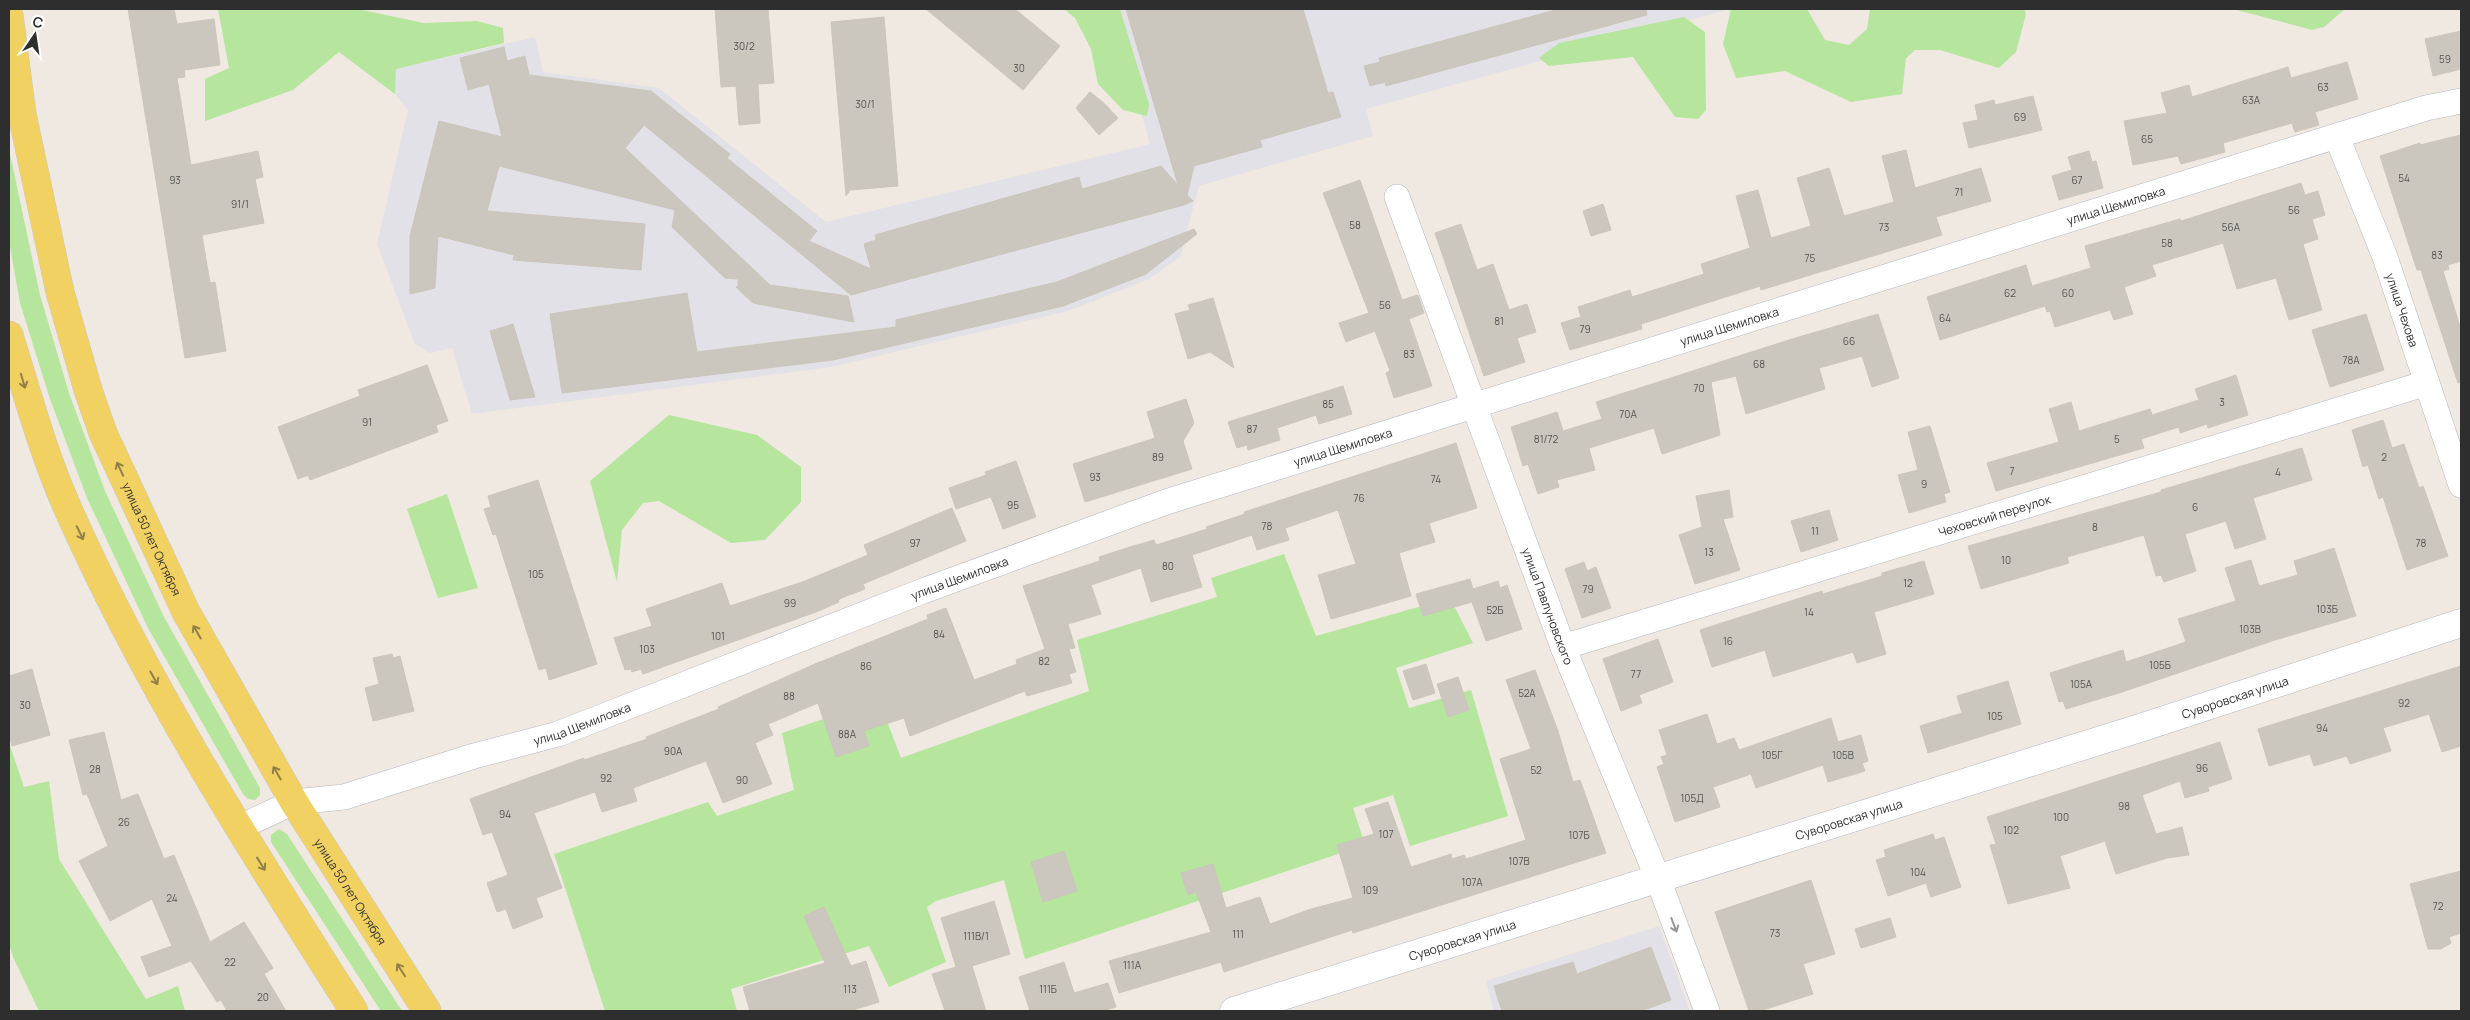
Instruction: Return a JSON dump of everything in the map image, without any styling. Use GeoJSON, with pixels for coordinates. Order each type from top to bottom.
{"type":"FeatureCollection","features":[{"type":"Feature","properties":{"kind":"main road","name":"улица 50 лет Октября"},"geometry":{"type":"LineString","coordinates":[[9,15],[22,114],[60,292],[100,424],[186,612],[294,802],[427,1011]]}},
{"type":"Feature","properties":{"kind":"main road"},"geometry":{"type":"LineString","coordinates":[[9,335],[46,454],[68,508],[129,635],[238,828],[354,1011]]}},
{"type":"Feature","properties":{"kind":"street","name":"улица Щемиловка"},"geometry":{"type":"LineString","coordinates":[[238,828],[294,802],[344,797],[474,756],[558,734],[922,591],[1166,502],[2426,108],[2461,101]]}},
{"type":"Feature","properties":{"kind":"street","name":"улица Чехова"},"geometry":{"type":"LineString","coordinates":[[2337,137],[2385,257],[2461,485]]}},
{"type":"Feature","properties":{"kind":"street","name":"улица Павлуновского"},"geometry":{"type":"LineString","coordinates":[[1397,197],[1563,647],[1658,879],[1707,1011]]}},
{"type":"Feature","properties":{"kind":"street","name":"Чеховский переулок"},"geometry":{"type":"LineString","coordinates":[[1563,647],[2427,383]]}},
{"type":"Feature","properties":{"kind":"street","name":"Суворовская улица"},"geometry":{"type":"LineString","coordinates":[[1234,1011],[2140,728],[2461,623]]}},
{"type":"Feature","properties":{"kind":"shaded area"},"geometry":{"type":"Polygon","coordinates":[[[1111,9],[1730,9],[1366,109],[1373,136],[1199,186],[1180,257],[1149,279],[1068,311],[831,367],[472,414],[452,348],[429,353],[415,344],[377,244],[408,110],[395,94],[395,69],[535,37],[543,72],[659,88],[826,222],[1150,144],[1111,9]]]}},
{"type":"Feature","properties":{"kind":"shaded area"},"geometry":{"type":"Polygon","coordinates":[[[1659,926],[1690,1011],[1543,1011],[1542,1007],[1527,1011],[1494,1011],[1486,981],[1659,926]]]}},
{"type":"Feature","properties":{"kind":"green space"},"geometry":{"type":"Polygon","coordinates":[[[218,9],[357,9],[424,23],[477,21],[503,28],[504,43],[396,69],[395,94],[339,52],[293,90],[205,121],[205,79],[229,68],[218,9]]]}},
{"type":"Feature","properties":{"kind":"green space"},"geometry":{"type":"Polygon","coordinates":[[[1064,9],[1120,9],[1149,104],[1147,116],[1123,110],[1098,84],[1091,49],[1075,18],[1064,9]]]}},
{"type":"Feature","properties":{"kind":"green space"},"geometry":{"type":"Polygon","coordinates":[[[1731,9],[1807,9],[1825,40],[1849,45],[1867,29],[1870,9],[2024,9],[2026,14],[2016,52],[1999,68],[1940,50],[1915,50],[1906,58],[1902,94],[1851,102],[1785,71],[1736,78],[1723,44],[1731,9]]]}},
{"type":"Feature","properties":{"kind":"green space"},"geometry":{"type":"Polygon","coordinates":[[[2233,9],[2345,9],[2324,27],[2312,30],[2233,9]]]}},
{"type":"Feature","properties":{"kind":"green space"},"geometry":{"type":"Polygon","coordinates":[[[1684,17],[1705,32],[1706,110],[1698,119],[1675,117],[1633,57],[1549,66],[1539,58],[1559,43],[1684,17]]]}},
{"type":"Feature","properties":{"kind":"green space"},"geometry":{"type":"Polygon","coordinates":[[[9,149],[40,295],[69,393],[105,491],[164,617],[260,788],[260,795],[255,800],[248,799],[243,794],[148,628],[87,498],[50,399],[20,303],[9,241],[9,149]]]}},
{"type":"Feature","properties":{"kind":"green space"},"geometry":{"type":"Polygon","coordinates":[[[669,415],[757,435],[801,467],[801,502],[765,540],[731,543],[659,501],[643,503],[622,530],[617,582],[590,481],[669,415]]]}},
{"type":"Feature","properties":{"kind":"green space"},"geometry":{"type":"Polygon","coordinates":[[[447,494],[478,588],[438,598],[407,509],[447,494]]]}},
{"type":"Feature","properties":{"kind":"green space"},"geometry":{"type":"Polygon","coordinates":[[[1284,554],[1316,636],[1450,598],[1473,643],[1396,668],[1409,708],[1471,690],[1508,816],[1410,846],[1393,795],[1353,808],[1365,845],[1025,959],[1004,880],[936,901],[927,907],[946,962],[889,987],[869,946],[731,989],[737,1011],[605,1011],[554,854],[708,802],[717,816],[794,790],[782,733],[879,700],[901,758],[1089,691],[1077,640],[1217,597],[1211,578],[1284,554]]]}},
{"type":"Feature","properties":{"kind":"green space"},"geometry":{"type":"Polygon","coordinates":[[[9,743],[24,787],[49,781],[59,859],[146,999],[178,986],[185,1011],[39,1011],[13,957],[9,944],[9,743]]]}},
{"type":"Feature","properties":{"kind":"green space"},"geometry":{"type":"Polygon","coordinates":[[[279,829],[287,834],[402,1011],[381,1011],[271,842],[271,835],[279,829]]]}},
{"type":"Feature","properties":{"kind":"building"},"geometry":{"type":"Polygon","coordinates":[[[128,9],[174,9],[177,24],[214,19],[220,65],[184,70],[185,77],[177,78],[191,165],[258,151],[263,177],[255,179],[264,223],[202,235],[210,283],[215,282],[226,351],[185,358],[128,9]]]}},
{"type":"Feature","properties":{"kind":"building"},"geometry":{"type":"Polygon","coordinates":[[[715,9],[768,9],[774,83],[758,84],[760,123],[739,125],[736,86],[721,87],[715,9]]]}},
{"type":"Feature","properties":{"kind":"building"},"geometry":{"type":"Polygon","coordinates":[[[926,9],[1015,9],[1060,46],[1023,90],[926,9]]]}},
{"type":"Feature","properties":{"kind":"building"},"geometry":{"type":"Polygon","coordinates":[[[1126,9],[1303,9],[1328,93],[1333,92],[1341,117],[1260,140],[1262,147],[1194,166],[1187,195],[1193,201],[1184,205],[851,295],[644,125],[625,148],[770,285],[848,296],[854,322],[753,303],[736,287],[738,287],[738,279],[725,278],[672,227],[675,210],[499,166],[487,211],[645,224],[641,270],[513,260],[514,255],[438,236],[435,288],[410,294],[410,236],[439,121],[502,137],[489,84],[468,90],[460,58],[504,47],[507,61],[525,56],[529,75],[651,91],[730,154],[727,158],[817,231],[809,241],[871,269],[864,244],[876,240],[875,235],[1079,177],[1082,189],[1161,166],[1178,185],[1126,9]]]}},
{"type":"Feature","properties":{"kind":"building"},"geometry":{"type":"Polygon","coordinates":[[[1559,9],[1646,9],[1647,15],[1386,86],[1385,82],[1370,86],[1364,66],[1380,62],[1379,58],[1559,9]]]}},
{"type":"Feature","properties":{"kind":"building"},"geometry":{"type":"Polygon","coordinates":[[[884,17],[898,186],[850,190],[846,196],[831,22],[884,17]]]}},
{"type":"Feature","properties":{"kind":"building"},"geometry":{"type":"Polygon","coordinates":[[[2461,31],[2461,69],[2433,76],[2425,39],[2461,31]]]}},
{"type":"Feature","properties":{"kind":"building"},"geometry":{"type":"Polygon","coordinates":[[[2347,62],[2358,99],[2315,112],[2319,125],[2295,132],[2292,123],[2223,143],[2225,152],[2181,164],[2178,156],[2133,165],[2124,121],[2167,113],[2161,93],[2189,85],[2192,97],[2288,67],[2291,78],[2347,62]]]}},
{"type":"Feature","properties":{"kind":"building"},"geometry":{"type":"Polygon","coordinates":[[[1090,92],[1118,118],[1099,135],[1076,108],[1090,92]]]}},
{"type":"Feature","properties":{"kind":"building"},"geometry":{"type":"Polygon","coordinates":[[[2033,96],[2042,130],[1969,148],[1963,123],[1978,120],[1975,105],[1994,100],[1995,105],[2033,96]]]}},
{"type":"Feature","properties":{"kind":"building"},"geometry":{"type":"Polygon","coordinates":[[[2461,135],[2461,261],[2448,265],[2449,269],[2443,271],[2461,330],[2461,382],[2458,383],[2421,270],[2417,270],[2380,156],[2420,143],[2420,145],[2461,135]]]}},
{"type":"Feature","properties":{"kind":"building"},"geometry":{"type":"Polygon","coordinates":[[[1906,150],[1915,188],[1981,168],[1991,201],[1936,217],[1942,235],[1761,290],[1760,286],[1641,324],[1642,329],[1570,350],[1561,323],[1581,317],[1578,307],[1630,290],[1632,297],[1704,274],[1701,264],[1750,248],[1736,196],[1758,190],[1771,238],[1811,226],[1797,178],[1829,168],[1844,216],[1894,202],[1882,156],[1906,150]]]}},
{"type":"Feature","properties":{"kind":"building"},"geometry":{"type":"Polygon","coordinates":[[[2089,151],[2092,162],[2096,161],[2103,188],[2059,200],[2052,176],[2072,170],[2068,157],[2089,151]]]}},
{"type":"Feature","properties":{"kind":"building"},"geometry":{"type":"Polygon","coordinates":[[[1360,180],[1402,300],[1418,295],[1424,313],[1409,319],[1432,386],[1394,398],[1386,373],[1390,371],[1375,331],[1346,342],[1339,323],[1369,313],[1323,193],[1360,180]]]}},
{"type":"Feature","properties":{"kind":"building"},"geometry":{"type":"Polygon","coordinates":[[[2301,183],[2305,195],[2318,191],[2325,215],[2312,219],[2318,239],[2303,244],[2322,310],[2289,320],[2276,278],[2237,289],[2223,243],[2152,265],[2156,276],[2124,287],[2133,314],[2114,320],[2110,310],[2055,327],[2050,311],[2047,312],[2045,306],[1940,340],[1927,297],[2026,265],[2032,286],[2091,268],[2085,246],[2180,219],[2181,221],[2301,183]]]}},
{"type":"Feature","properties":{"kind":"building"},"geometry":{"type":"Polygon","coordinates":[[[1603,204],[1611,230],[1591,236],[1583,211],[1603,204]]]}},
{"type":"Feature","properties":{"kind":"building"},"geometry":{"type":"Polygon","coordinates":[[[1461,224],[1477,270],[1493,264],[1509,310],[1527,304],[1536,332],[1517,338],[1525,362],[1484,376],[1435,233],[1461,224]]]}},
{"type":"Feature","properties":{"kind":"building"},"geometry":{"type":"Polygon","coordinates":[[[1194,229],[1197,234],[1146,274],[1063,306],[833,360],[562,393],[550,314],[687,293],[697,352],[896,327],[896,320],[1057,282],[1194,229]]]}},
{"type":"Feature","properties":{"kind":"building"},"geometry":{"type":"Polygon","coordinates":[[[1213,298],[1234,368],[1210,352],[1188,359],[1175,314],[1190,310],[1188,305],[1213,298]]]}},
{"type":"Feature","properties":{"kind":"building"},"geometry":{"type":"Polygon","coordinates":[[[1878,314],[1899,378],[1872,387],[1862,356],[1819,368],[1825,389],[1746,414],[1736,376],[1711,382],[1720,435],[1662,454],[1654,428],[1589,448],[1595,470],[1557,480],[1559,487],[1538,494],[1528,464],[1523,466],[1511,427],[1557,412],[1563,431],[1602,419],[1596,402],[1792,339],[1878,314]]]}},
{"type":"Feature","properties":{"kind":"building"},"geometry":{"type":"Polygon","coordinates":[[[2366,314],[2384,370],[2330,387],[2312,330],[2366,314]]]}},
{"type":"Feature","properties":{"kind":"building"},"geometry":{"type":"Polygon","coordinates":[[[513,324],[535,397],[510,400],[490,331],[513,324]]]}},
{"type":"Feature","properties":{"kind":"building"},"geometry":{"type":"Polygon","coordinates":[[[427,365],[448,421],[436,425],[438,432],[310,480],[308,475],[298,479],[278,427],[360,396],[358,390],[427,365]]]}},
{"type":"Feature","properties":{"kind":"building"},"geometry":{"type":"Polygon","coordinates":[[[2236,375],[2248,415],[2208,428],[2207,424],[2180,433],[2179,427],[2141,439],[2144,448],[1996,491],[1987,463],[2059,442],[2049,409],[2071,402],[2079,431],[2150,409],[2152,415],[2199,400],[2195,389],[2236,375]]]}},
{"type":"Feature","properties":{"kind":"building"},"geometry":{"type":"Polygon","coordinates":[[[1343,386],[1352,414],[1319,424],[1316,415],[1277,428],[1280,440],[1248,450],[1247,445],[1237,448],[1228,422],[1343,386]]]}},
{"type":"Feature","properties":{"kind":"building"},"geometry":{"type":"Polygon","coordinates":[[[1186,399],[1194,423],[1183,441],[1192,469],[1085,502],[1073,464],[1155,438],[1147,412],[1186,399]]]}},
{"type":"Feature","properties":{"kind":"building"},"geometry":{"type":"Polygon","coordinates":[[[2383,420],[2392,448],[2404,444],[2419,488],[2423,486],[2448,556],[2407,570],[2383,497],[2379,499],[2368,465],[2363,467],[2352,430],[2383,420]]]}},
{"type":"Feature","properties":{"kind":"building"},"geometry":{"type":"Polygon","coordinates":[[[1930,426],[1950,492],[1944,494],[1946,502],[1909,513],[1898,475],[1918,470],[1908,432],[1930,426]]]}},
{"type":"Feature","properties":{"kind":"building"},"geometry":{"type":"Polygon","coordinates":[[[1456,443],[1477,508],[1429,523],[1435,542],[1399,553],[1411,596],[1331,619],[1318,575],[1356,564],[1338,510],[1285,528],[1289,540],[1257,550],[1252,535],[1192,555],[1202,587],[1151,602],[1141,568],[1091,585],[1101,614],[1068,624],[1075,648],[1069,649],[1076,672],[1069,674],[1072,683],[1027,696],[1025,691],[910,736],[904,718],[864,731],[869,746],[836,757],[818,703],[768,724],[773,735],[755,743],[772,784],[723,803],[706,761],[633,788],[637,801],[602,812],[595,792],[534,813],[562,888],[536,898],[543,917],[513,929],[506,909],[497,912],[487,883],[508,875],[492,832],[483,835],[470,799],[584,758],[584,760],[647,739],[646,737],[719,709],[718,707],[815,664],[928,619],[927,615],[946,608],[974,680],[1017,664],[1016,660],[1045,649],[1023,586],[1100,561],[1099,557],[1154,540],[1156,545],[1207,529],[1206,527],[1245,514],[1244,512],[1456,443]]]}},
{"type":"Feature","properties":{"kind":"building"},"geometry":{"type":"Polygon","coordinates":[[[2302,448],[2312,480],[2253,498],[2266,539],[2235,549],[2226,521],[2185,534],[2196,571],[2164,582],[2161,575],[2156,576],[2144,535],[2067,557],[2069,563],[1981,589],[1968,546],[2161,492],[2161,490],[2302,448]]]}},
{"type":"Feature","properties":{"kind":"building"},"geometry":{"type":"Polygon","coordinates":[[[1016,461],[1036,517],[1003,529],[991,497],[956,509],[949,488],[986,475],[985,472],[1016,461]]]}},
{"type":"Feature","properties":{"kind":"building"},"geometry":{"type":"Polygon","coordinates":[[[538,480],[597,664],[549,680],[546,668],[539,670],[496,534],[493,535],[484,509],[491,507],[488,496],[538,480]]]}},
{"type":"Feature","properties":{"kind":"building"},"geometry":{"type":"Polygon","coordinates":[[[1729,490],[1733,517],[1723,519],[1740,570],[1695,584],[1679,535],[1702,527],[1696,496],[1729,490]]]}},
{"type":"Feature","properties":{"kind":"building"},"geometry":{"type":"Polygon","coordinates":[[[952,508],[966,541],[863,584],[865,589],[844,597],[838,600],[839,602],[816,612],[643,674],[641,669],[632,672],[631,669],[625,670],[614,638],[652,626],[646,609],[722,583],[730,606],[805,581],[868,555],[864,545],[952,508]]]}},
{"type":"Feature","properties":{"kind":"building"},"geometry":{"type":"Polygon","coordinates":[[[1829,510],[1838,540],[1801,552],[1791,521],[1829,510]]]}},
{"type":"Feature","properties":{"kind":"building"},"geometry":{"type":"Polygon","coordinates":[[[2334,548],[2356,616],[2275,640],[2066,709],[2063,701],[2059,702],[2050,673],[2123,650],[2126,662],[2186,642],[2178,619],[2236,601],[2225,568],[2251,560],[2259,586],[2298,575],[2294,561],[2334,548]]]}},
{"type":"Feature","properties":{"kind":"building"},"geometry":{"type":"Polygon","coordinates":[[[1924,561],[1934,594],[1874,612],[1886,654],[1857,663],[1853,652],[1773,677],[1765,650],[1712,667],[1700,630],[1822,591],[1823,594],[1882,576],[1882,573],[1924,561]]]}},
{"type":"Feature","properties":{"kind":"building"},"geometry":{"type":"Polygon","coordinates":[[[1584,562],[1587,571],[1596,567],[1611,608],[1582,618],[1565,569],[1584,562]]]}},
{"type":"Feature","properties":{"kind":"building"},"geometry":{"type":"Polygon","coordinates":[[[1470,579],[1473,589],[1498,581],[1500,588],[1507,585],[1522,629],[1486,641],[1472,602],[1423,616],[1416,594],[1470,579]]]}},
{"type":"Feature","properties":{"kind":"building"},"geometry":{"type":"Polygon","coordinates":[[[1658,639],[1673,682],[1639,695],[1642,703],[1621,711],[1603,659],[1658,639]]]}},
{"type":"Feature","properties":{"kind":"building"},"geometry":{"type":"Polygon","coordinates":[[[392,654],[393,658],[400,656],[414,711],[373,721],[365,688],[379,684],[373,658],[392,654]]]}},
{"type":"Feature","properties":{"kind":"building"},"geometry":{"type":"Polygon","coordinates":[[[1426,664],[1435,693],[1413,700],[1403,671],[1426,664]]]}},
{"type":"Feature","properties":{"kind":"building"},"geometry":{"type":"Polygon","coordinates":[[[2461,666],[2461,746],[2442,752],[2429,714],[2383,728],[2391,751],[2350,764],[2347,756],[2314,766],[2310,754],[2269,766],[2258,729],[2461,666]]]}},
{"type":"Feature","properties":{"kind":"building"},"geometry":{"type":"Polygon","coordinates":[[[32,669],[50,735],[12,746],[9,735],[9,676],[32,669]]]}},
{"type":"Feature","properties":{"kind":"building"},"geometry":{"type":"Polygon","coordinates":[[[1535,670],[1558,731],[1573,782],[1580,780],[1606,853],[1353,933],[1352,930],[1224,972],[1221,962],[1119,993],[1109,961],[1211,932],[1196,892],[1188,895],[1181,873],[1213,864],[1226,908],[1260,897],[1270,924],[1311,909],[1353,898],[1337,845],[1374,834],[1365,809],[1388,802],[1411,867],[1451,854],[1452,859],[1464,855],[1466,859],[1526,840],[1500,759],[1531,749],[1506,680],[1535,670]]]}},
{"type":"Feature","properties":{"kind":"building"},"geometry":{"type":"Polygon","coordinates":[[[1458,677],[1469,710],[1448,717],[1437,684],[1458,677]]]}},
{"type":"Feature","properties":{"kind":"building"},"geometry":{"type":"Polygon","coordinates":[[[2008,681],[2021,724],[1928,753],[1920,726],[1962,713],[1957,696],[2008,681]]]}},
{"type":"Feature","properties":{"kind":"building"},"geometry":{"type":"Polygon","coordinates":[[[1707,714],[1717,744],[1734,738],[1739,750],[1831,718],[1838,742],[1861,735],[1868,761],[1862,763],[1865,771],[1828,782],[1823,765],[1756,788],[1751,774],[1713,787],[1720,807],[1675,822],[1657,767],[1664,764],[1661,757],[1667,755],[1659,730],[1707,714]]]}},
{"type":"Feature","properties":{"kind":"building"},"geometry":{"type":"Polygon","coordinates":[[[104,732],[121,800],[138,794],[164,859],[174,855],[210,942],[244,922],[273,968],[264,974],[286,1011],[227,1011],[221,1000],[217,1002],[191,961],[149,977],[141,957],[172,946],[152,899],[110,921],[79,861],[108,846],[87,794],[83,795],[69,740],[104,732]]]}},
{"type":"Feature","properties":{"kind":"building"},"geometry":{"type":"Polygon","coordinates":[[[2220,742],[2232,779],[2208,787],[2209,791],[2185,798],[2180,781],[2142,795],[2156,834],[2182,827],[2189,855],[2167,858],[2116,874],[2105,841],[2060,856],[2070,888],[2008,904],[1990,845],[1996,844],[1987,817],[2220,742]]]}},
{"type":"Feature","properties":{"kind":"building"},"geometry":{"type":"Polygon","coordinates":[[[1933,834],[1935,840],[1944,837],[1961,887],[1931,897],[1926,883],[1888,896],[1876,860],[1886,857],[1884,850],[1933,834]]]}},
{"type":"Feature","properties":{"kind":"building"},"geometry":{"type":"Polygon","coordinates":[[[1064,851],[1077,891],[1043,902],[1031,862],[1064,851]]]}},
{"type":"Feature","properties":{"kind":"building"},"geometry":{"type":"Polygon","coordinates":[[[2461,871],[2461,933],[2449,937],[2451,943],[2441,949],[2428,949],[2410,884],[2461,871]]]}},
{"type":"Feature","properties":{"kind":"building"},"geometry":{"type":"Polygon","coordinates":[[[1811,880],[1835,954],[1803,964],[1813,994],[1760,1011],[1749,1011],[1715,912],[1811,880]]]}},
{"type":"Feature","properties":{"kind":"building"},"geometry":{"type":"Polygon","coordinates":[[[994,901],[1010,954],[972,966],[986,1011],[945,1011],[932,974],[956,967],[941,918],[994,901]]]}},
{"type":"Feature","properties":{"kind":"building"},"geometry":{"type":"Polygon","coordinates":[[[824,907],[851,966],[866,961],[879,1002],[850,1011],[750,1011],[743,987],[825,963],[804,916],[824,907]]]}},
{"type":"Feature","properties":{"kind":"building"},"geometry":{"type":"Polygon","coordinates":[[[1890,918],[1896,937],[1861,948],[1855,929],[1890,918]]]}},
{"type":"Feature","properties":{"kind":"building"},"geometry":{"type":"Polygon","coordinates":[[[1651,947],[1671,1000],[1641,1011],[1502,1011],[1494,986],[1573,962],[1577,974],[1651,947]]]}},
{"type":"Feature","properties":{"kind":"building"},"geometry":{"type":"Polygon","coordinates":[[[1064,962],[1074,993],[1108,983],[1116,1007],[1102,1011],[1030,1011],[1019,977],[1064,962]]]}}]}
